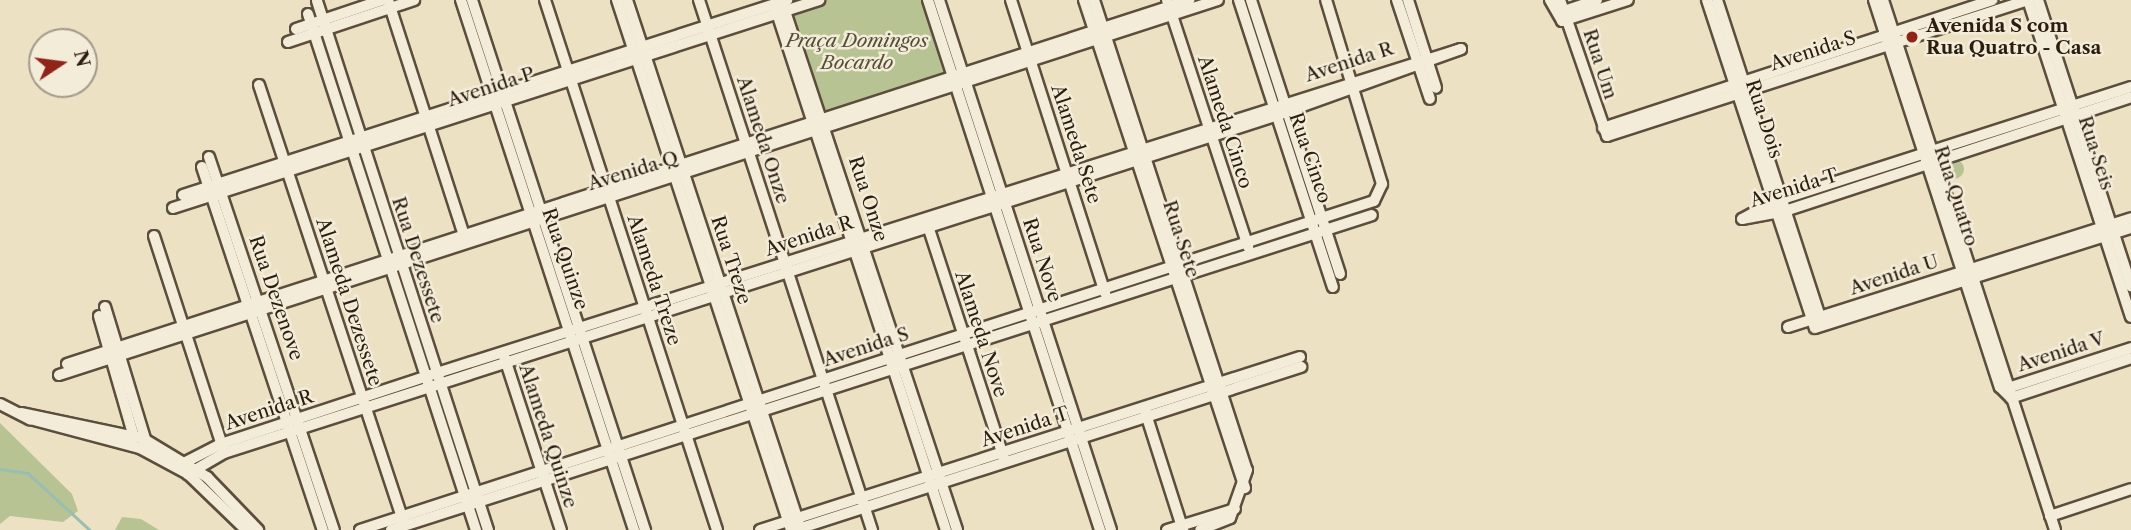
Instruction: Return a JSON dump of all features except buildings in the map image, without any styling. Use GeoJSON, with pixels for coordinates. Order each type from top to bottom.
{"type":"FeatureCollection","features":[{"type":"Feature","properties":{"kind":"street"},"geometry":{"type":"LineString","coordinates":[[324,25],[382,0]]}},
{"type":"Feature","properties":{"kind":"street"},"geometry":{"type":"LineString","coordinates":[[296,29],[312,24],[324,25],[389,4],[414,0]]}},
{"type":"Feature","properties":{"kind":"street","name":"Rua Quinze"},"geometry":{"type":"LineString","coordinates":[[461,0],[498,99],[613,447],[634,530]]}},
{"type":"Feature","properties":{"kind":"street","name":"Rua Quinze"},"geometry":{"type":"LineString","coordinates":[[471,0],[498,99]]}},
{"type":"Feature","properties":{"kind":"street","name":"Alameda Treze"},"geometry":{"type":"LineString","coordinates":[[545,0],[717,530]]}},
{"type":"Feature","properties":{"kind":"street","name":"Rua Treze"},"geometry":{"type":"LineString","coordinates":[[617,0],[639,53],[795,526]]}},
{"type":"Feature","properties":{"kind":"street","name":"Rua Treze"},"geometry":{"type":"LineString","coordinates":[[627,0],[639,53]]}},
{"type":"Feature","properties":{"kind":"street","name":"Alameda Onze"},"geometry":{"type":"LineString","coordinates":[[699,0],[872,530]]}},
{"type":"Feature","properties":{"kind":"street","name":"Avenida P"},"geometry":{"type":"LineString","coordinates":[[173,208],[215,190],[286,166],[709,31],[780,5],[819,0]]}},
{"type":"Feature","properties":{"kind":"street","name":"Rua Nove"},"geometry":{"type":"LineString","coordinates":[[928,0],[959,79],[1075,435],[1111,530]]}},
{"type":"Feature","properties":{"kind":"street","name":"Rua Nove"},"geometry":{"type":"LineString","coordinates":[[939,0],[959,79]]}},
{"type":"Feature","properties":{"kind":"street","name":"Alameda Sete"},"geometry":{"type":"LineString","coordinates":[[1011,0],[1106,294]]}},
{"type":"Feature","properties":{"kind":"street","name":"Rua Sete"},"geometry":{"type":"LineString","coordinates":[[1084,0],[1100,34],[1218,389],[1244,492],[1235,509]]}},
{"type":"Feature","properties":{"kind":"street","name":"Rua Sete"},"geometry":{"type":"LineString","coordinates":[[1094,0],[1100,34]]}},
{"type":"Feature","properties":{"kind":"street","name":"Avenida Q"},"geometry":{"type":"LineString","coordinates":[[67,364],[183,335],[394,260],[1100,34],[1189,0]]}},
{"type":"Feature","properties":{"kind":"street","name":"Avenida Q"},"geometry":{"type":"LineString","coordinates":[[1170,7],[1218,0]]}},
{"type":"Feature","properties":{"kind":"street","name":"Rua Cinco"},"geometry":{"type":"LineString","coordinates":[[1239,0],[1276,110],[1340,274]]}},
{"type":"Feature","properties":{"kind":"street","name":"Rua Cinco"},"geometry":{"type":"LineString","coordinates":[[1251,0],[1287,106],[1320,226],[1333,287]]}},
{"type":"Feature","properties":{"kind":"street"},"geometry":{"type":"LineString","coordinates":[[1326,0],[1354,85]]}},
{"type":"Feature","properties":{"kind":"street"},"geometry":{"type":"LineString","coordinates":[[1397,0],[1436,88]]}},
{"type":"Feature","properties":{"kind":"street"},"geometry":{"type":"LineString","coordinates":[[1408,0],[1430,99]]}},
{"type":"Feature","properties":{"kind":"street","name":"Rua Um"},"geometry":{"type":"LineString","coordinates":[[1550,0],[1562,16]]}},
{"type":"Feature","properties":{"kind":"street","name":"Rua Um"},"geometry":{"type":"LineString","coordinates":[[1560,0],[1562,16],[1606,131]]}},
{"type":"Feature","properties":{"kind":"street"},"geometry":{"type":"LineString","coordinates":[[1562,16],[1597,0]]}},
{"type":"Feature","properties":{"kind":"street"},"geometry":{"type":"LineString","coordinates":[[1562,16],[1628,0]]}},
{"type":"Feature","properties":{"kind":"street","name":"Rua Dois"},"geometry":{"type":"LineString","coordinates":[[1707,0],[1741,88]]}},
{"type":"Feature","properties":{"kind":"street","name":"Rua Dois"},"geometry":{"type":"LineString","coordinates":[[1717,0],[1741,88],[1818,323]]}},
{"type":"Feature","properties":{"kind":"street","name":"Rua Quatro"},"geometry":{"type":"LineString","coordinates":[[1874,0],[1891,39],[2055,530]]}},
{"type":"Feature","properties":{"kind":"street","name":"Rua Quatro"},"geometry":{"type":"LineString","coordinates":[[1883,0],[1891,39]]}},
{"type":"Feature","properties":{"kind":"street","name":"Avenida S"},"geometry":{"type":"LineString","coordinates":[[1606,131],[1838,57],[1992,0]]}},
{"type":"Feature","properties":{"kind":"street","name":"Avenida S"},"geometry":{"type":"LineString","coordinates":[[1891,39],[2028,0]]}},
{"type":"Feature","properties":{"kind":"street","name":"Rua Seis"},"geometry":{"type":"LineString","coordinates":[[2028,0],[2108,230],[2131,317]]}},
{"type":"Feature","properties":{"kind":"street","name":"Rua Seis"},"geometry":{"type":"LineString","coordinates":[[2038,0],[2069,112]]}},
{"type":"Feature","properties":{"kind":"street","name":"Rua Dezessete"},"geometry":{"type":"LineString","coordinates":[[317,1],[357,144],[394,260],[472,499],[488,530]]}},
{"type":"Feature","properties":{"kind":"street"},"geometry":{"type":"LineString","coordinates":[[389,4],[464,238]]}},
{"type":"Feature","properties":{"kind":"street","name":"Rua Onze"},"geometry":{"type":"LineString","coordinates":[[780,5],[935,479],[957,530]]}},
{"type":"Feature","properties":{"kind":"street","name":"Alameda Cinco"},"geometry":{"type":"LineString","coordinates":[[1170,7],[1250,254]]}},
{"type":"Feature","properties":{"kind":"street"},"geometry":{"type":"LineString","coordinates":[[288,42],[312,24]]}},
{"type":"Feature","properties":{"kind":"street","name":"Rua Dezessete"},"geometry":{"type":"LineString","coordinates":[[312,24],[357,144]]}},
{"type":"Feature","properties":{"kind":"street","name":"Avenida R"},"geometry":{"type":"LineString","coordinates":[[927,222],[996,194],[1140,154],[1458,50]]}},
{"type":"Feature","properties":{"kind":"street","name":"Alameda Dezessete"},"geometry":{"type":"LineString","coordinates":[[259,85],[405,524]]}},
{"type":"Feature","properties":{"kind":"street","name":"Avenida S"},"geometry":{"type":"LineString","coordinates":[[543,476],[613,447],[682,425],[756,407],[1106,294],[1250,254],[1320,226],[1380,194],[1354,85]]}},
{"type":"Feature","properties":{"kind":"street","name":"Avenida T"},"geometry":{"type":"LineString","coordinates":[[1779,206],[2069,112],[2131,87]]}},
{"type":"Feature","properties":{"kind":"street","name":"Avenida T"},"geometry":{"type":"LineString","coordinates":[[2069,112],[2131,97]]}},
{"type":"Feature","properties":{"kind":"street","name":"Rua Dezenove"},"geometry":{"type":"LineString","coordinates":[[209,157],[215,190],[294,425],[323,530]]}},
{"type":"Feature","properties":{"kind":"street","name":"Rua Dezenove"},"geometry":{"type":"LineString","coordinates":[[202,167],[215,190]]}},
{"type":"Feature","properties":{"kind":"street","name":"Avenida R"},"geometry":{"type":"LineString","coordinates":[[180,463],[859,243],[927,222],[1000,205],[1068,176]]}},
{"type":"Feature","properties":{"kind":"street","name":"Avenida P"},"geometry":{"type":"LineString","coordinates":[[183,195],[215,190]]}},
{"type":"Feature","properties":{"kind":"street","name":"Avenida S"},"geometry":{"type":"LineString","coordinates":[[1179,272],[1247,244],[1372,215]]}},
{"type":"Feature","properties":{"kind":"street","name":"Avenida U"},"geometry":{"type":"LineString","coordinates":[[1788,327],[1818,323],[2108,230],[2131,218]]}},
{"type":"Feature","properties":{"kind":"street","name":"Alameda Nove"},"geometry":{"type":"LineString","coordinates":[[927,222],[1003,458]]}},
{"type":"Feature","properties":{"kind":"street","name":"Avenida U"},"geometry":{"type":"LineString","coordinates":[[2108,230],[2131,228]]}},
{"type":"Feature","properties":{"kind":"street","name":"Rua Seis"},"geometry":{"type":"LineString","coordinates":[[2108,230],[2131,286]]}},
{"type":"Feature","properties":{"kind":"street"},"geometry":{"type":"LineString","coordinates":[[154,236],[183,335],[223,449]]}},
{"type":"Feature","properties":{"kind":"street"},"geometry":{"type":"LineString","coordinates":[[102,311],[141,443]]}},
{"type":"Feature","properties":{"kind":"street","name":"Avenida V"},"geometry":{"type":"LineString","coordinates":[[2007,392],[2131,348]]}},
{"type":"Feature","properties":{"kind":"street"},"geometry":{"type":"LineString","coordinates":[[115,354],[133,434],[149,453],[180,463]]}},
{"type":"Feature","properties":{"kind":"street","name":"Avenida Q"},"geometry":{"type":"LineString","coordinates":[[59,375],[115,354]]}},
{"type":"Feature","properties":{"kind":"street","name":"Alameda Quinze"},"geometry":{"type":"LineString","coordinates":[[504,357],[561,530]]}},
{"type":"Feature","properties":{"kind":"street","name":"Avenida V"},"geometry":{"type":"LineString","coordinates":[[2007,392],[2131,358]]}},
{"type":"Feature","properties":{"kind":"street","name":"Avenida T"},"geometry":{"type":"LineString","coordinates":[[760,530],[795,526],[1300,362]]}},
{"type":"Feature","properties":{"kind":"street"},"geometry":{"type":"LineString","coordinates":[[0,404],[21,412],[141,443],[191,470],[258,530]]}},
{"type":"Feature","properties":{"kind":"street","name":"Avenida S"},"geometry":{"type":"LineString","coordinates":[[391,530],[543,476],[616,458],[686,436],[756,407]]}},
{"type":"Feature","properties":{"kind":"street"},"geometry":{"type":"LineString","coordinates":[[21,412],[133,434]]}},
{"type":"Feature","properties":{"kind":"street"},"geometry":{"type":"LineString","coordinates":[[1145,412],[1182,528]]}},
{"type":"Feature","properties":{"kind":"street","name":"Rua Dezenove"},"geometry":{"type":"LineString","coordinates":[[294,425],[334,530]]}},
{"type":"Feature","properties":{"kind":"street","name":"Rua Nove"},"geometry":{"type":"LineString","coordinates":[[1075,435],[1100,530]]}},
{"type":"Feature","properties":{"kind":"street","name":"Avenida R"},"geometry":{"type":"LineString","coordinates":[[191,470],[223,449]]}},
{"type":"Feature","properties":{"kind":"street","name":"Rua Quinze"},"geometry":{"type":"LineString","coordinates":[[616,458],[645,530]]}},
{"type":"Feature","properties":{"kind":"street"},"geometry":{"type":"LineString","coordinates":[[191,470],[246,530]]}},
{"type":"Feature","properties":{"kind":"street","name":"Rua Onze"},"geometry":{"type":"LineString","coordinates":[[935,479],[946,530]]}},
{"type":"Feature","properties":{"kind":"street"},"geometry":{"type":"LineString","coordinates":[[2050,516],[2131,489]]}},
{"type":"Feature","properties":{"kind":"street","name":"Rua Dezessete"},"geometry":{"type":"LineString","coordinates":[[472,499],[476,530]]}},
{"type":"Feature","properties":{"kind":"street"},"geometry":{"type":"LineString","coordinates":[[1167,530],[1182,528],[1235,509]]}},
{"type":"Feature","properties":{"kind":"street"},"geometry":{"type":"LineString","coordinates":[[1200,530],[1224,522],[1235,509]]}},
{"type":"Feature","properties":{"kind":"street","name":"Avenida S"},"geometry":{"type":"LineString","coordinates":[[360,530],[405,524]]}},
{"type":"Feature","properties":{"kind":"green space","name":"Praça Domingos Bocardo"},"geometry":{"type":"Polygon","coordinates":[[[823,0],[927,0],[951,75],[823,116],[787,12],[823,0]]]}},
{"type":"Feature","properties":{"kind":"green space"},"geometry":{"type":"Polygon","coordinates":[[[1954,159],[1961,162],[1964,169],[1961,176],[1954,179],[1947,176],[1944,169],[1947,162],[1954,159]]]}},
{"type":"Feature","properties":{"kind":"green space"},"geometry":{"type":"Polygon","coordinates":[[[0,423],[72,494],[78,511],[63,522],[10,516],[0,524],[0,423]]]}},
{"type":"Feature","properties":{"kind":"green space"},"geometry":{"type":"Polygon","coordinates":[[[122,517],[141,519],[159,530],[115,530],[122,517]]]}},
{"type":"Feature","properties":{"kind":"waterway"},"geometry":{"type":"LineString","coordinates":[[0,469],[28,473],[90,530]]}},
{"type":"Feature","properties":{"kind":"place","name":"Avenida S com Rua Quatro - Casa"},"geometry":{"type":"Point","coordinates":[1912,37]}}]}
